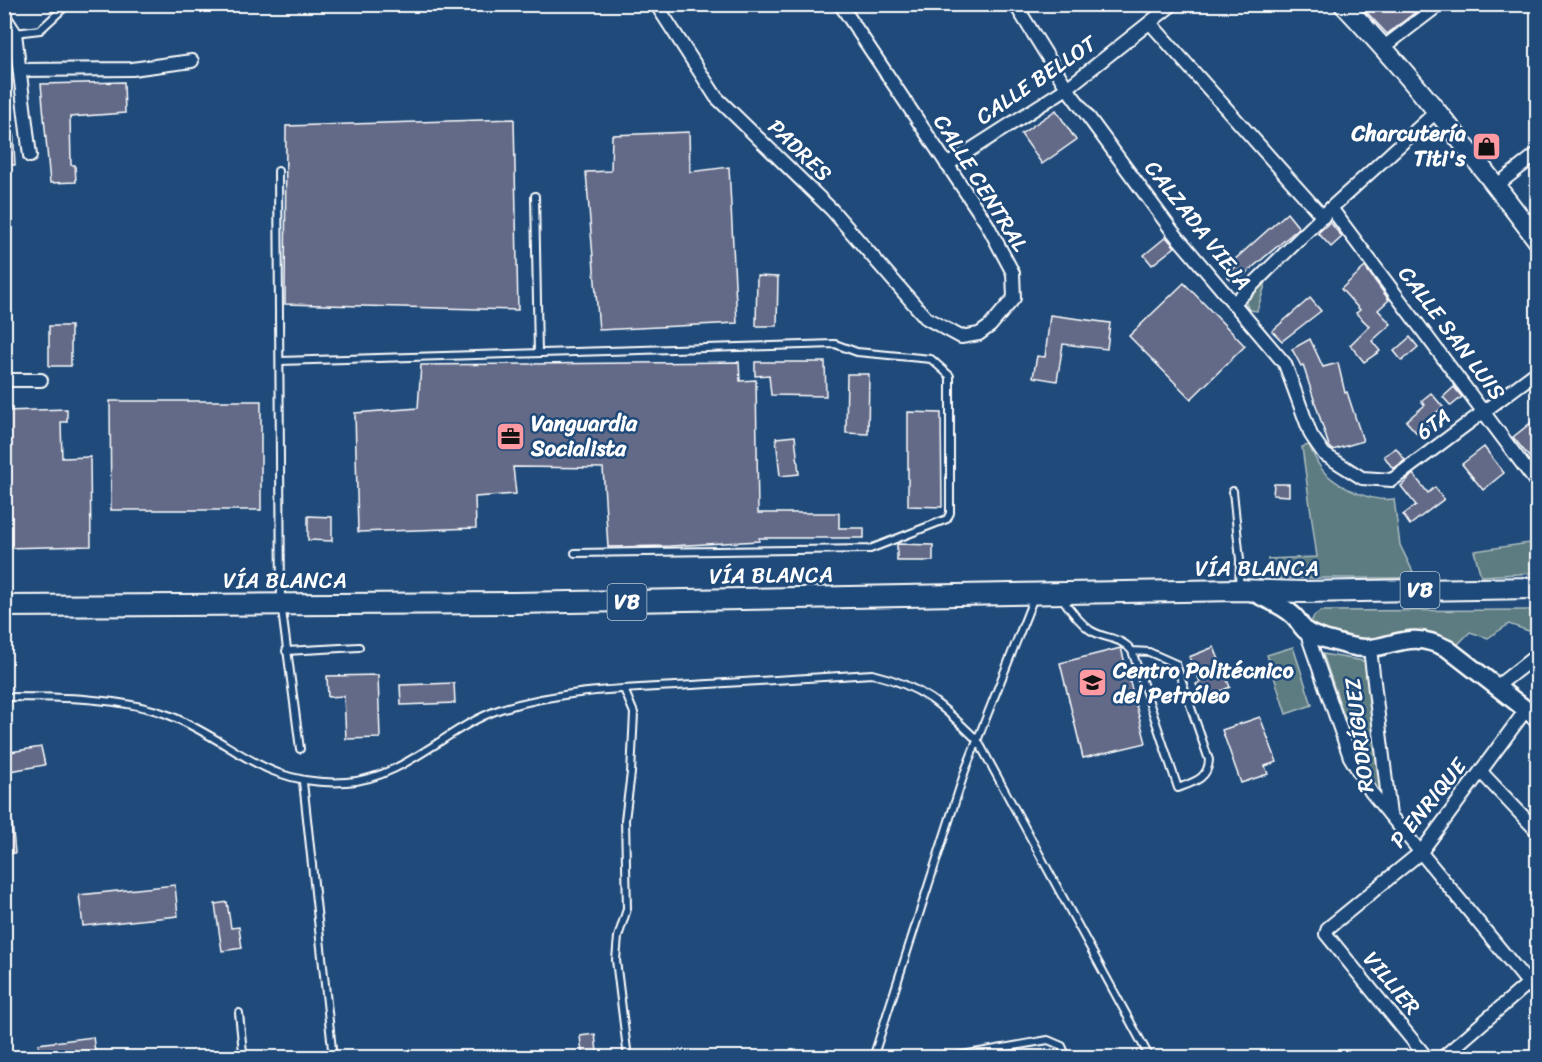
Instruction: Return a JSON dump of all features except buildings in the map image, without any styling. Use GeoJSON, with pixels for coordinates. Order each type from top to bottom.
{"type":"FeatureCollection","features":[{"type":"Feature","properties":{"kind":"main road"},"geometry":{"type":"LineString","coordinates":[[1343,4],[1384,47],[1437,111],[1538,241]]}},
{"type":"Feature","properties":{"kind":"main road","name":"VÍA BLANCA"},"geometry":{"type":"LineString","coordinates":[[4,606],[513,603],[1035,596],[1244,590],[1303,592],[1538,588]]}},
{"type":"Feature","properties":{"kind":"street","name":"PADRES"},"geometry":{"type":"LineString","coordinates":[[656,4],[716,97],[831,210],[926,318]]}},
{"type":"Feature","properties":{"kind":"street","name":"CALLE CENTRAL"},"geometry":{"type":"LineString","coordinates":[[840,4],[987,224],[1013,273],[1014,298],[990,326],[979,334],[961,337],[926,318]]}},
{"type":"Feature","properties":{"kind":"street","name":"CALZADA VIEJA"},"geometry":{"type":"LineString","coordinates":[[1015,4],[1067,88],[1173,232],[1285,364],[1311,435],[1324,454],[1345,468]]}},
{"type":"Feature","properties":{"kind":"street","name":"CALLE BELLOT"},"geometry":{"type":"LineString","coordinates":[[947,165],[1067,88],[1151,24],[1173,4]]}},
{"type":"Feature","properties":{"kind":"street"},"geometry":{"type":"LineString","coordinates":[[1384,47],[1440,4]]}},
{"type":"Feature","properties":{"kind":"street"},"geometry":{"type":"LineString","coordinates":[[4,16],[15,33],[22,70],[30,156]]}},
{"type":"Feature","properties":{"kind":"street","name":"CALLE SAN LUIS"},"geometry":{"type":"LineString","coordinates":[[1151,24],[1327,212],[1485,411],[1538,485]]}},
{"type":"Feature","properties":{"kind":"street"},"geometry":{"type":"LineString","coordinates":[[22,70],[132,69],[192,61]]}},
{"type":"Feature","properties":{"kind":"street"},"geometry":{"type":"LineString","coordinates":[[1233,304],[1327,212],[1437,111]]}},
{"type":"Feature","properties":{"kind":"street"},"geometry":{"type":"LineString","coordinates":[[1496,186],[1538,153]]}},
{"type":"Feature","properties":{"kind":"street","name":"6TA"},"geometry":{"type":"LineString","coordinates":[[1345,468],[1362,478],[1392,480],[1538,371]]}},
{"type":"Feature","properties":{"kind":"street"},"geometry":{"type":"LineString","coordinates":[[4,380],[41,380]]}},
{"type":"Feature","properties":{"kind":"street"},"geometry":{"type":"LineString","coordinates":[[1244,590],[1294,616],[1306,631],[1351,646],[1370,649],[1410,638],[1432,640],[1448,649],[1531,715]]}},
{"type":"Feature","properties":{"kind":"street"},"geometry":{"type":"LineString","coordinates":[[1303,592],[1306,631],[1350,757],[1371,792],[1390,816],[1533,979],[1538,995]]}},
{"type":"Feature","properties":{"kind":"street","name":"RODRÍGUEZ"},"geometry":{"type":"LineString","coordinates":[[1370,649],[1390,816]]}},
{"type":"Feature","properties":{"kind":"street"},"geometry":{"type":"LineString","coordinates":[[1496,687],[1538,654]]}},
{"type":"Feature","properties":{"kind":"street","name":"P ENRIQUE"},"geometry":{"type":"LineString","coordinates":[[1326,934],[1328,928],[1421,852],[1481,772],[1531,715]]}},
{"type":"Feature","properties":{"kind":"street"},"geometry":{"type":"LineString","coordinates":[[1481,772],[1538,832]]}},
{"type":"Feature","properties":{"kind":"street","name":"VILLIER"},"geometry":{"type":"LineString","coordinates":[[1326,934],[1427,1058]]}},
{"type":"Feature","properties":{"kind":"street"},"geometry":{"type":"LineString","coordinates":[[1442,1058],[1533,979]]}},
{"type":"Feature","properties":{"kind":"lane"},"geometry":{"type":"LineString","coordinates":[[15,33],[40,30],[68,4]]}},
{"type":"Feature","properties":{"kind":"lane"},"geometry":{"type":"LineString","coordinates":[[278,171],[281,603],[300,748]]}},
{"type":"Feature","properties":{"kind":"lane"},"geometry":{"type":"LineString","coordinates":[[535,196],[538,353]]}},
{"type":"Feature","properties":{"kind":"lane"},"geometry":{"type":"LineString","coordinates":[[280,361],[835,344],[857,352],[931,359],[950,376],[950,513],[947,519],[940,523],[870,549],[575,553]]}},
{"type":"Feature","properties":{"kind":"lane"},"geometry":{"type":"LineString","coordinates":[[1233,491],[1244,590]]}},
{"type":"Feature","properties":{"kind":"lane"},"geometry":{"type":"LineString","coordinates":[[1060,595],[1074,616],[1092,631],[1127,644],[1132,651],[1178,788],[1201,779],[1209,770],[1209,760],[1176,664],[1149,652],[1132,651]]}},
{"type":"Feature","properties":{"kind":"lane"},"geometry":{"type":"LineString","coordinates":[[873,1058],[978,741],[1035,596]]}},
{"type":"Feature","properties":{"kind":"lane"},"geometry":{"type":"LineString","coordinates":[[286,651],[359,647]]}},
{"type":"Feature","properties":{"kind":"lane"},"geometry":{"type":"LineString","coordinates":[[4,697],[120,703],[171,716],[269,771],[303,782],[348,782],[388,772],[445,737],[500,710],[579,692],[872,674],[903,682],[944,707],[978,741],[1150,1058]]}},
{"type":"Feature","properties":{"kind":"lane"},"geometry":{"type":"LineString","coordinates":[[624,689],[634,713],[634,725],[625,820],[627,909],[618,937],[616,960],[628,1058]]}},
{"type":"Feature","properties":{"kind":"lane"},"geometry":{"type":"LineString","coordinates":[[303,782],[333,1058]]}},
{"type":"Feature","properties":{"kind":"lane"},"geometry":{"type":"LineString","coordinates":[[238,1013],[243,1052],[240,1058]]}},
{"type":"Feature","properties":{"kind":"lane"},"geometry":{"type":"LineString","coordinates":[[945,1058],[1048,1041],[1062,1046],[1067,1058]]}},
{"type":"Feature","properties":{"kind":"green space"},"geometry":{"type":"Polygon","coordinates":[[[1266,282],[1257,311],[1249,310],[1244,299],[1266,282]]]}},
{"type":"Feature","properties":{"kind":"green space"},"geometry":{"type":"Polygon","coordinates":[[[1309,445],[1322,470],[1332,479],[1357,493],[1376,498],[1394,499],[1400,545],[1416,578],[1270,578],[1268,559],[1317,557],[1302,447],[1309,445]]]}},
{"type":"Feature","properties":{"kind":"green space"},"geometry":{"type":"Polygon","coordinates":[[[1537,542],[1537,573],[1481,576],[1474,551],[1537,542]]]}},
{"type":"Feature","properties":{"kind":"green space"},"geometry":{"type":"Polygon","coordinates":[[[1537,610],[1537,634],[1509,624],[1488,638],[1470,632],[1456,646],[1442,637],[1417,632],[1358,643],[1317,628],[1311,622],[1314,616],[1321,611],[1537,610]]]}},
{"type":"Feature","properties":{"kind":"green space"},"geometry":{"type":"Polygon","coordinates":[[[1293,647],[1312,705],[1286,714],[1267,655],[1293,647]]]}},
{"type":"Feature","properties":{"kind":"green space"},"geometry":{"type":"Polygon","coordinates":[[[1323,654],[1369,662],[1384,803],[1360,763],[1323,654]]]}},
{"type":"Feature","properties":{"kind":"place","name":"Charcutería Titi's"},"geometry":{"type":"Point","coordinates":[1487,146]}},
{"type":"Feature","properties":{"kind":"place","name":"Vanguardia Socialista"},"geometry":{"type":"Point","coordinates":[510,436]}},
{"type":"Feature","properties":{"kind":"place","name":"Centro Politécnico del Petróleo"},"geometry":{"type":"Point","coordinates":[1092,683]}}]}
